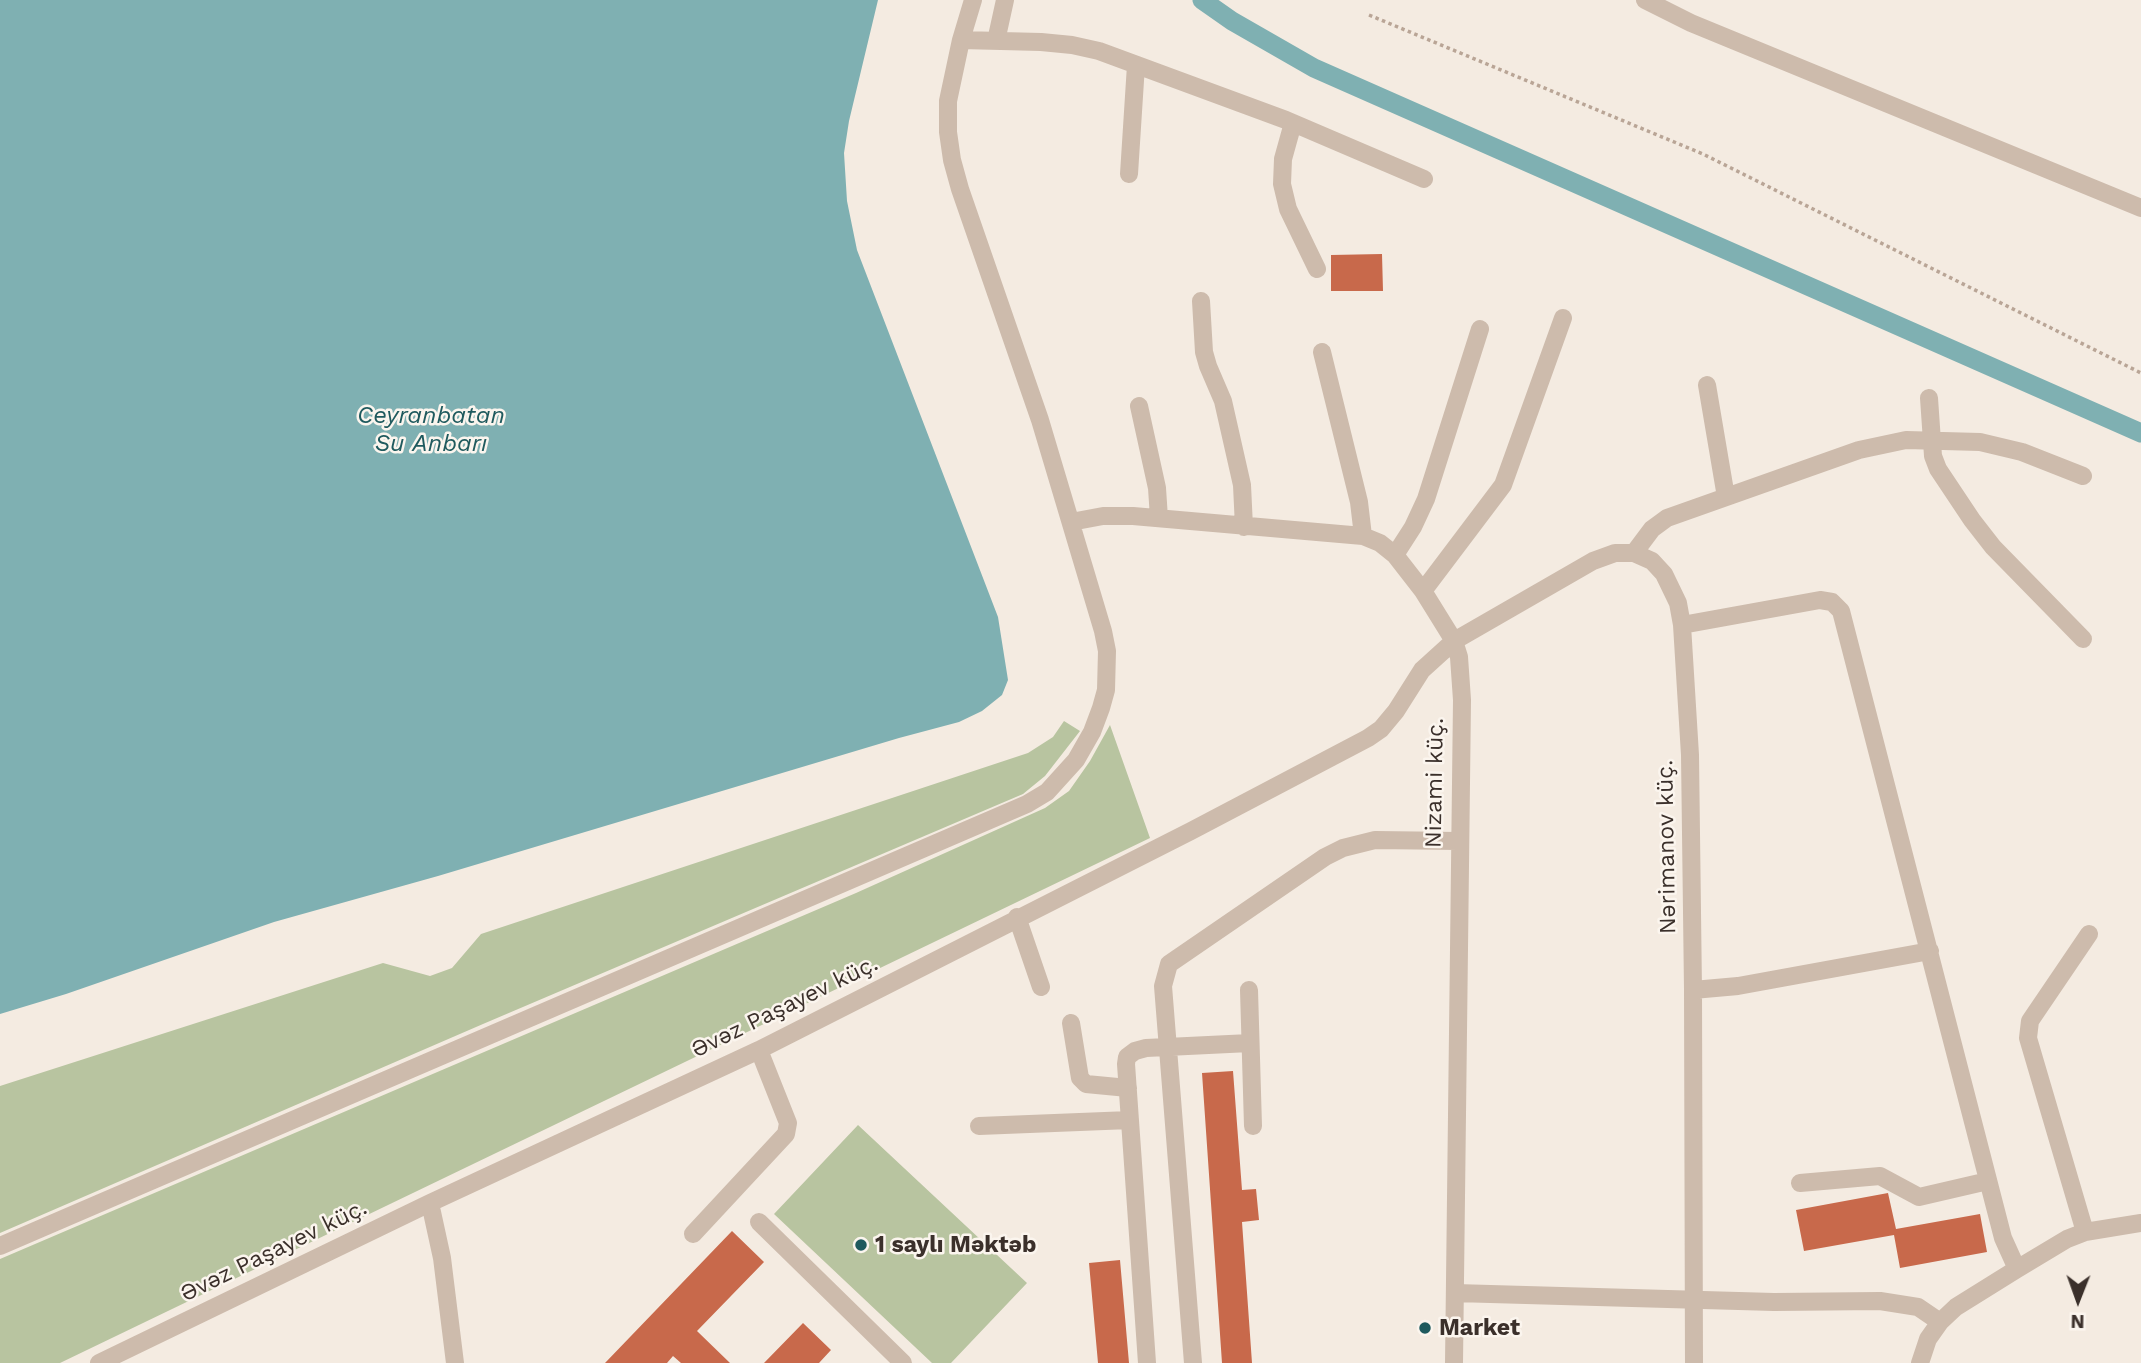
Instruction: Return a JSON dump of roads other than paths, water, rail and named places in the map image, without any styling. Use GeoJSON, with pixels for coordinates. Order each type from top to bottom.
{"type":"FeatureCollection","features":[{"type":"Feature","properties":{"kind":"street"},"geometry":{"type":"LineString","coordinates":[[0,1246],[1027,804],[1046,792],[1076,760],[1092,732],[1106,690],[1108,671],[1103,631],[1040,420],[952,160],[948,101],[973,0]]}},
{"type":"Feature","properties":{"kind":"street"},"geometry":{"type":"LineString","coordinates":[[996,41],[1005,0]]}},
{"type":"Feature","properties":{"kind":"street"},"geometry":{"type":"LineString","coordinates":[[1645,0],[1691,23],[2141,208]]}},
{"type":"Feature","properties":{"kind":"street"},"geometry":{"type":"LineString","coordinates":[[961,40],[1072,45],[1099,51],[1293,123],[1424,179]]}},
{"type":"Feature","properties":{"kind":"street"},"geometry":{"type":"LineString","coordinates":[[1129,174],[1136,65]]}},
{"type":"Feature","properties":{"kind":"street"},"geometry":{"type":"LineString","coordinates":[[1293,123],[1283,159],[1282,184],[1288,209],[1317,269]]}},
{"type":"Feature","properties":{"kind":"street"},"geometry":{"type":"LineString","coordinates":[[1201,301],[1204,352],[1226,413],[1242,485],[1244,527]]}},
{"type":"Feature","properties":{"kind":"street"},"geometry":{"type":"LineString","coordinates":[[1423,591],[1503,485],[1563,318]]}},
{"type":"Feature","properties":{"kind":"street"},"geometry":{"type":"LineString","coordinates":[[1395,555],[1413,527],[1426,499],[1480,330]]}},
{"type":"Feature","properties":{"kind":"street"},"geometry":{"type":"LineString","coordinates":[[1322,352],[1359,502],[1363,536]]}},
{"type":"Feature","properties":{"kind":"street"},"geometry":{"type":"LineString","coordinates":[[1707,385],[1726,497]]}},
{"type":"Feature","properties":{"kind":"street"},"geometry":{"type":"LineString","coordinates":[[1928,398],[1933,456],[1938,469],[1993,547],[2083,639]]}},
{"type":"Feature","properties":{"kind":"street"},"geometry":{"type":"LineString","coordinates":[[1139,406],[1156,480],[1158,518]]}},
{"type":"Feature","properties":{"kind":"street"},"geometry":{"type":"LineString","coordinates":[[1454,641],[1593,561],[1615,553],[1634,553],[1652,529],[1667,517],[1858,450],[1906,440],[1980,442],[2022,452],[2083,476]]}},
{"type":"Feature","properties":{"kind":"street","name":"Nizami küç."},"geometry":{"type":"LineString","coordinates":[[1071,522],[1103,516],[1158,518],[1363,536],[1381,543],[1395,555],[1423,591],[1454,641],[1459,657],[1462,700],[1458,841],[1454,1363]]}},
{"type":"Feature","properties":{"kind":"street","name":"Nərimanov küç."},"geometry":{"type":"LineString","coordinates":[[1634,553],[1651,561],[1664,574],[1678,603],[1682,625],[1689,732],[1695,1363]]}},
{"type":"Feature","properties":{"kind":"street"},"geometry":{"type":"LineString","coordinates":[[1682,625],[1819,600],[1832,602],[1840,611],[2003,1238],[2017,1269]]}},
{"type":"Feature","properties":{"kind":"street","name":"Əvəz Paşayev küç."},"geometry":{"type":"LineString","coordinates":[[99,1363],[430,1203],[759,1050],[1368,738],[1381,729],[1396,711],[1422,670],[1454,641]]}},
{"type":"Feature","properties":{"kind":"street"},"geometry":{"type":"LineString","coordinates":[[1193,1363],[1163,986],[1169,964],[1325,857],[1343,848],[1375,840],[1458,841]]}},
{"type":"Feature","properties":{"kind":"street"},"geometry":{"type":"LineString","coordinates":[[1017,917],[1041,987]]}},
{"type":"Feature","properties":{"kind":"street"},"geometry":{"type":"LineString","coordinates":[[2085,1232],[2028,1038],[2030,1021],[2089,934]]}},
{"type":"Feature","properties":{"kind":"street"},"geometry":{"type":"LineString","coordinates":[[1693,990],[1738,986],[1930,951]]}},
{"type":"Feature","properties":{"kind":"street"},"geometry":{"type":"LineString","coordinates":[[1249,990],[1253,1126]]}},
{"type":"Feature","properties":{"kind":"street"},"geometry":{"type":"LineString","coordinates":[[1071,1023],[1080,1078],[1086,1084],[1128,1088]]}},
{"type":"Feature","properties":{"kind":"street"},"geometry":{"type":"LineString","coordinates":[[1147,1363],[1127,1057],[1135,1051],[1169,1045],[1250,1043]]}},
{"type":"Feature","properties":{"kind":"street"},"geometry":{"type":"LineString","coordinates":[[693,1234],[786,1134],[788,1124],[759,1050]]}},
{"type":"Feature","properties":{"kind":"street"},"geometry":{"type":"LineString","coordinates":[[979,1126],[1130,1120]]}},
{"type":"Feature","properties":{"kind":"street"},"geometry":{"type":"LineString","coordinates":[[1800,1183],[1880,1176],[1919,1196],[1988,1181]]}},
{"type":"Feature","properties":{"kind":"street"},"geometry":{"type":"LineString","coordinates":[[430,1203],[442,1258],[455,1363]]}},
{"type":"Feature","properties":{"kind":"street"},"geometry":{"type":"LineString","coordinates":[[759,1222],[903,1363]]}},
{"type":"Feature","properties":{"kind":"street"},"geometry":{"type":"LineString","coordinates":[[1920,1363],[1928,1339],[1940,1322],[1956,1307],[2059,1243],[2085,1232],[2141,1223]]}},
{"type":"Feature","properties":{"kind":"street"},"geometry":{"type":"LineString","coordinates":[[1455,1293],[1773,1302],[1880,1301],[1918,1307],[1940,1322]]}},
{"type":"Feature","properties":{"kind":"water","name":"Ceyranbatan Su Anbarı"},"geometry":{"type":"Polygon","coordinates":[[[0,0],[878,0],[844,153],[847,201],[857,250],[998,617],[1008,680],[1002,695],[982,711],[959,722],[274,922],[0,1014],[0,0]]]}},
{"type":"Feature","properties":{"kind":"waterway"},"geometry":{"type":"LineString","coordinates":[[1202,0],[1232,21],[1314,68],[2141,433]]}},
{"type":"Feature","properties":{"kind":"place","name":"1 saylı Məktəb"},"geometry":{"type":"Point","coordinates":[861,1245]}},
{"type":"Feature","properties":{"kind":"place","name":"Market"},"geometry":{"type":"Point","coordinates":[1425,1328]}}]}
